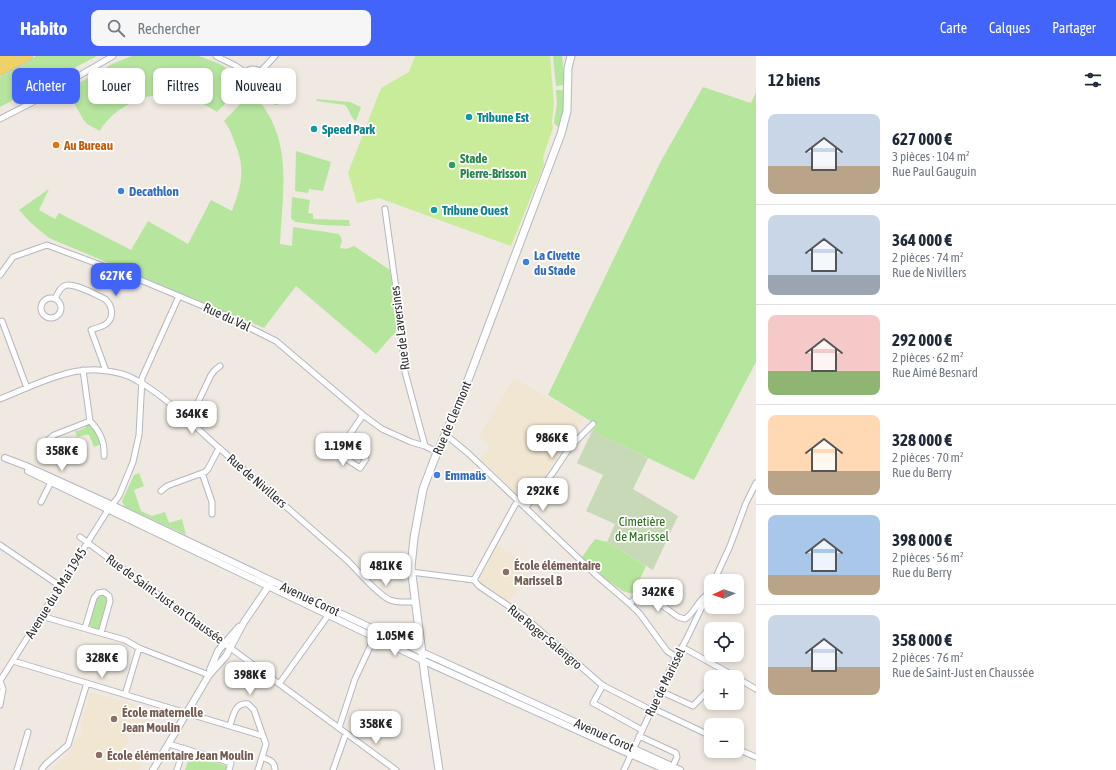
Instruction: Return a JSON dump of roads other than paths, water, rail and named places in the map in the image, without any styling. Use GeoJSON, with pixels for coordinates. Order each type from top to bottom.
{"type":"FeatureCollection","features":[{"type":"Feature","properties":{"kind":"main road"},"geometry":{"type":"LineString","coordinates":[[0,61],[11,56]]}},
{"type":"Feature","properties":{"kind":"main road"},"geometry":{"type":"LineString","coordinates":[[0,71],[28,56]]}},
{"type":"Feature","properties":{"kind":"main road","name":"Rue de Clermont"},"geometry":{"type":"LineString","coordinates":[[565,56],[568,79]]}},
{"type":"Feature","properties":{"kind":"main road","name":"Rue de Clermont"},"geometry":{"type":"LineString","coordinates":[[439,770],[411,572],[411,557],[420,498],[478,354],[562,131],[568,106],[568,79],[571,56]]}},
{"type":"Feature","properties":{"kind":"street"},"geometry":{"type":"LineString","coordinates":[[0,119],[37,100],[113,56]]}},
{"type":"Feature","properties":{"kind":"street"},"geometry":{"type":"LineString","coordinates":[[216,56],[239,68]]}},
{"type":"Feature","properties":{"kind":"street"},"geometry":{"type":"LineString","coordinates":[[264,68],[275,56]]}},
{"type":"Feature","properties":{"kind":"street","name":"Rue de Laversines"},"geometry":{"type":"LineString","coordinates":[[385,209],[399,310],[405,372],[425,446]]}},
{"type":"Feature","properties":{"kind":"street","name":"Rue du Val"},"geometry":{"type":"LineString","coordinates":[[0,275],[13,257],[44,245],[50,245],[179,296],[222,314],[279,343],[362,415],[386,431],[438,452]]}},
{"type":"Feature","properties":{"kind":"street"},"geometry":{"type":"LineString","coordinates":[[55,299],[62,288],[66,285],[72,285],[105,298],[109,303],[112,311],[110,320],[105,324],[91,330],[106,371]]}},
{"type":"Feature","properties":{"kind":"street","name":"Avenue du 8 Mai 1945"},"geometry":{"type":"LineString","coordinates":[[0,681],[122,490],[137,449],[140,429],[142,378],[179,296]]}},
{"type":"Feature","properties":{"kind":"street"},"geometry":{"type":"LineString","coordinates":[[2,321],[27,388]]}},
{"type":"Feature","properties":{"kind":"street"},"geometry":{"type":"LineString","coordinates":[[189,421],[211,375],[214,370],[220,366]]}},
{"type":"Feature","properties":{"kind":"street"},"geometry":{"type":"LineString","coordinates":[[83,370],[90,421],[100,432],[104,444],[104,456]]}},
{"type":"Feature","properties":{"kind":"street","name":"Rue de Nivillers"},"geometry":{"type":"LineString","coordinates":[[0,398],[64,374],[83,370],[106,371],[126,375],[142,382],[189,421],[348,561],[388,600],[415,602]]}},
{"type":"Feature","properties":{"kind":"street"},"geometry":{"type":"LineString","coordinates":[[343,444],[366,459],[360,468],[337,453],[362,415]]}},
{"type":"Feature","properties":{"kind":"street"},"geometry":{"type":"LineString","coordinates":[[48,440],[54,435],[90,421]]}},
{"type":"Feature","properties":{"kind":"street"},"geometry":{"type":"LineString","coordinates":[[526,507],[552,474],[570,447],[593,424]]}},
{"type":"Feature","properties":{"kind":"street"},"geometry":{"type":"LineString","coordinates":[[446,435],[464,449],[596,575],[630,604],[640,614],[667,651],[676,657]]}},
{"type":"Feature","properties":{"kind":"street"},"geometry":{"type":"LineString","coordinates":[[161,491],[170,484],[202,473],[208,469],[219,448]]}},
{"type":"Feature","properties":{"kind":"street","name":"Avenue Corot"},"geometry":{"type":"LineString","coordinates":[[2,457],[51,482],[110,508]]}},
{"type":"Feature","properties":{"kind":"street","name":"Avenue Corot"},"geometry":{"type":"LineString","coordinates":[[2,457],[26,466],[110,508],[422,656],[632,752],[671,769],[680,770]]}},
{"type":"Feature","properties":{"kind":"street"},"geometry":{"type":"LineString","coordinates":[[202,473],[212,502],[212,514]]}},
{"type":"Feature","properties":{"kind":"street"},"geometry":{"type":"LineString","coordinates":[[41,502],[51,482]]}},
{"type":"Feature","properties":{"kind":"street"},"geometry":{"type":"LineString","coordinates":[[717,574],[728,552],[744,508],[756,483]]}},
{"type":"Feature","properties":{"kind":"street"},"geometry":{"type":"LineString","coordinates":[[411,572],[474,580],[515,505],[519,501]]}},
{"type":"Feature","properties":{"kind":"street","name":"Rue de Saint-Just en Chaussée"},"geometry":{"type":"LineString","coordinates":[[80,537],[396,770]]}},
{"type":"Feature","properties":{"kind":"street"},"geometry":{"type":"LineString","coordinates":[[0,544],[60,586]]}},
{"type":"Feature","properties":{"kind":"street","name":"Rue Roger Salengro"},"geometry":{"type":"LineString","coordinates":[[474,580],[479,586],[526,618],[603,685],[704,733]]}},
{"type":"Feature","properties":{"kind":"street"},"geometry":{"type":"LineString","coordinates":[[209,675],[216,655],[244,622],[270,584]]}},
{"type":"Feature","properties":{"kind":"street"},"geometry":{"type":"LineString","coordinates":[[85,628],[94,598],[98,593],[104,592],[109,596],[110,601],[102,633]]}},
{"type":"Feature","properties":{"kind":"street","name":"Rue de Marissel"},"geometry":{"type":"LineString","coordinates":[[630,604],[635,598],[642,595],[649,596],[681,618],[685,619],[704,597]]}},
{"type":"Feature","properties":{"kind":"street","name":"Rue de Marissel"},"geometry":{"type":"LineString","coordinates":[[624,770],[676,657],[704,602]]}},
{"type":"Feature","properties":{"kind":"street"},"geometry":{"type":"LineString","coordinates":[[279,684],[330,612]]}},
{"type":"Feature","properties":{"kind":"street"},"geometry":{"type":"LineString","coordinates":[[41,616],[125,640],[139,648],[209,675]]}},
{"type":"Feature","properties":{"kind":"street"},"geometry":{"type":"LineString","coordinates":[[153,770],[209,675],[231,648],[244,622]]}},
{"type":"Feature","properties":{"kind":"street"},"geometry":{"type":"LineString","coordinates":[[339,728],[354,682],[376,634]]}},
{"type":"Feature","properties":{"kind":"street"},"geometry":{"type":"LineString","coordinates":[[682,647],[723,670]]}},
{"type":"Feature","properties":{"kind":"street"},"geometry":{"type":"LineString","coordinates":[[125,695],[139,648]]}},
{"type":"Feature","properties":{"kind":"street"},"geometry":{"type":"LineString","coordinates":[[13,661],[263,736]]}},
{"type":"Feature","properties":{"kind":"street"},"geometry":{"type":"LineString","coordinates":[[0,681],[4,689],[0,705]]}},
{"type":"Feature","properties":{"kind":"street"},"geometry":{"type":"LineString","coordinates":[[744,682],[756,689]]}},
{"type":"Feature","properties":{"kind":"street"},"geometry":{"type":"LineString","coordinates":[[42,769],[68,745],[87,683]]}},
{"type":"Feature","properties":{"kind":"street"},"geometry":{"type":"LineString","coordinates":[[603,685],[593,703],[642,730]]}},
{"type":"Feature","properties":{"kind":"street"},"geometry":{"type":"LineString","coordinates":[[660,691],[693,706],[704,695]]}},
{"type":"Feature","properties":{"kind":"street"},"geometry":{"type":"LineString","coordinates":[[230,726],[236,708],[241,704],[248,704],[254,710],[266,744],[258,770]]}},
{"type":"Feature","properties":{"kind":"street"},"geometry":{"type":"LineString","coordinates":[[17,770],[28,732]]}},
{"type":"Feature","properties":{"kind":"street"},"geometry":{"type":"LineString","coordinates":[[333,770],[346,733]]}},
{"type":"Feature","properties":{"kind":"street"},"geometry":{"type":"LineString","coordinates":[[639,736],[675,752],[677,757],[671,769]]}},
{"type":"Feature","properties":{"kind":"street"},"geometry":{"type":"LineString","coordinates":[[169,744],[231,763],[229,770]]}},
{"type":"Feature","properties":{"kind":"street"},"geometry":{"type":"LineString","coordinates":[[177,770],[184,748]]}},
{"type":"Feature","properties":{"kind":"street"},"geometry":{"type":"LineString","coordinates":[[744,752],[756,757]]}},
{"type":"Feature","properties":{"kind":"street"},"geometry":{"type":"LineString","coordinates":[[262,757],[272,761],[275,770]]}},
{"type":"Feature","properties":{"kind":"place","name":"Tribune Est"},"geometry":{"type":"Point","coordinates":[469,117]}},
{"type":"Feature","properties":{"kind":"place","name":"Speed Park"},"geometry":{"type":"Point","coordinates":[314,129]}},
{"type":"Feature","properties":{"kind":"place","name":"Au Bureau"},"geometry":{"type":"Point","coordinates":[56,145]}},
{"type":"Feature","properties":{"kind":"place","name":"Stade Pierre-Brisson"},"geometry":{"type":"Point","coordinates":[452,165]}},
{"type":"Feature","properties":{"kind":"place","name":"Decathlon"},"geometry":{"type":"Point","coordinates":[121,191]}},
{"type":"Feature","properties":{"kind":"place","name":"Tribune Ouest"},"geometry":{"type":"Point","coordinates":[434,210]}},
{"type":"Feature","properties":{"kind":"place","name":"La Civette du Stade"},"geometry":{"type":"Point","coordinates":[526,262]}},
{"type":"Feature","properties":{"kind":"place","name":"Emmaüs"},"geometry":{"type":"Point","coordinates":[437,475]}},
{"type":"Feature","properties":{"kind":"place","name":"École élémentaire Marissel B"},"geometry":{"type":"Point","coordinates":[506,572]}},
{"type":"Feature","properties":{"kind":"place","name":"École maternelle Jean Moulin"},"geometry":{"type":"Point","coordinates":[114,719]}},
{"type":"Feature","properties":{"kind":"place","name":"École élémentaire Jean Moulin"},"geometry":{"type":"Point","coordinates":[99,755]}},
{"type":"Feature","properties":{"kind":"park label","name":"Cimetière de Marissel"},"geometry":{"type":"Point","coordinates":[642,528]}}]}
